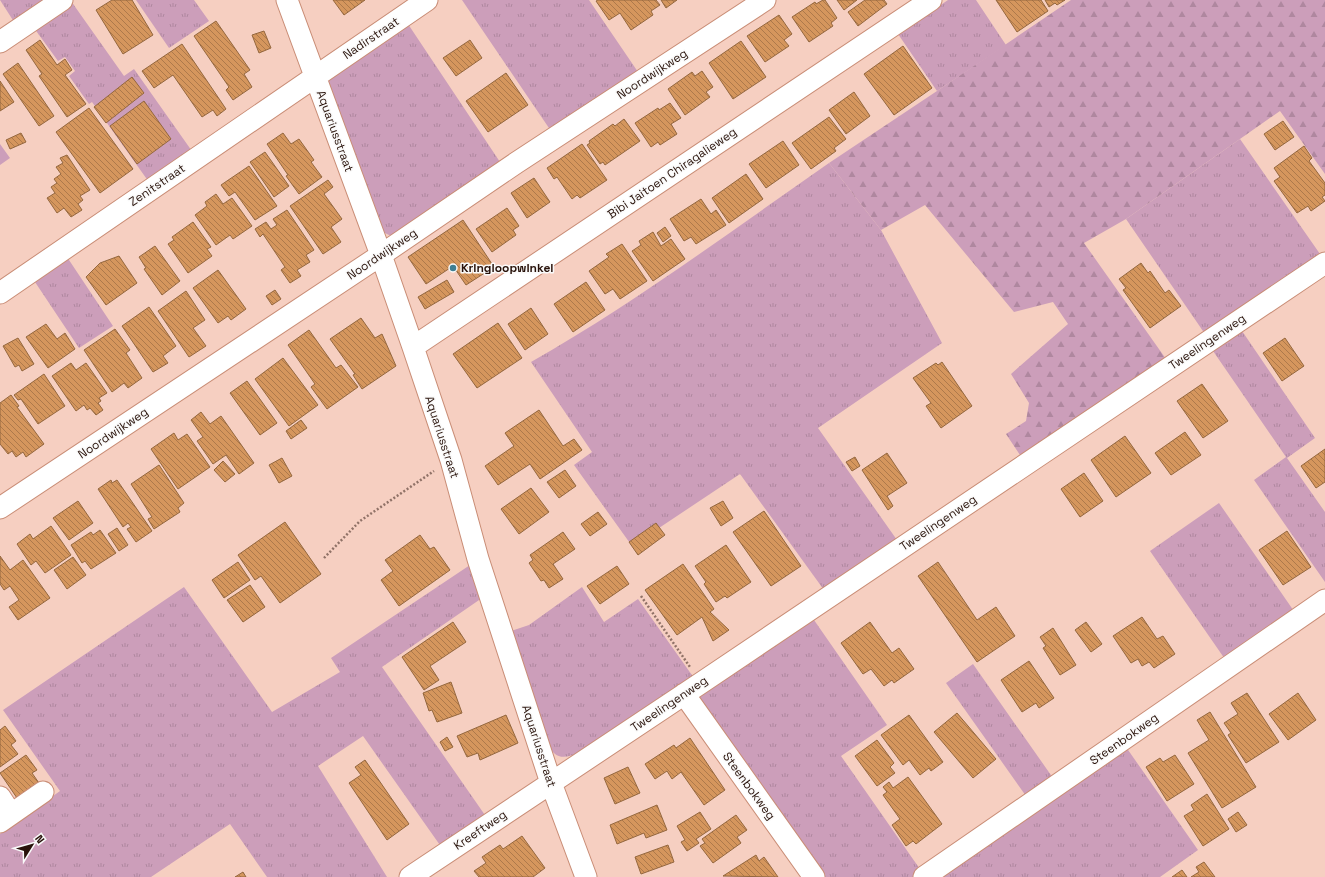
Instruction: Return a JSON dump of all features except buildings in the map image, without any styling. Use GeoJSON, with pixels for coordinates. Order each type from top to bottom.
{"type":"FeatureCollection","features":[{"type":"Feature","properties":{"kind":"street"},"geometry":{"type":"LineString","coordinates":[[0,42],[62,0]]}},
{"type":"Feature","properties":{"kind":"street","name":"Aquariusstraat"},"geometry":{"type":"LineString","coordinates":[[287,0],[413,346],[451,460],[478,559],[551,783],[586,877]]}},
{"type":"Feature","properties":{"kind":"street","name":"Nadirstraat"},"geometry":{"type":"LineString","coordinates":[[315,77],[427,0]]}},
{"type":"Feature","properties":{"kind":"street","name":"Noordwijkweg"},"geometry":{"type":"LineString","coordinates":[[0,508],[381,255],[516,162],[765,0]]}},
{"type":"Feature","properties":{"kind":"street","name":"Bibi Jaitoen Chiragalieweg"},"geometry":{"type":"LineString","coordinates":[[413,346],[931,0]]}},
{"type":"Feature","properties":{"kind":"street","name":"Zenitstraat"},"geometry":{"type":"LineString","coordinates":[[0,293],[315,77]]}},
{"type":"Feature","properties":{"kind":"street","name":"Tweelingenweg"},"geometry":{"type":"LineString","coordinates":[[551,783],[1325,262]]}},
{"type":"Feature","properties":{"kind":"street","name":"Steenbokweg"},"geometry":{"type":"LineString","coordinates":[[924,877],[1325,600]]}},
{"type":"Feature","properties":{"kind":"street","name":"Steenbokweg"},"geometry":{"type":"LineString","coordinates":[[692,689],[814,877]]}},
{"type":"Feature","properties":{"kind":"street","name":"Kreeftweg"},"geometry":{"type":"LineString","coordinates":[[410,877],[551,783]]}},
{"type":"Feature","properties":{"kind":"street"},"geometry":{"type":"LineString","coordinates":[[0,797],[6,818],[43,792]]}},
{"type":"Feature","properties":{"kind":"path"},"geometry":{"type":"LineString","coordinates":[[324,558],[360,520],[451,460]]}},
{"type":"Feature","properties":{"kind":"path"},"geometry":{"type":"LineString","coordinates":[[641,596],[692,689]]}},
{"type":"Feature","properties":{"kind":"green space"},"geometry":{"type":"Polygon","coordinates":[[[0,0],[53,0],[16,25],[0,0]]]}},
{"type":"Feature","properties":{"kind":"green space"},"geometry":{"type":"Polygon","coordinates":[[[136,0],[194,0],[209,21],[169,48],[136,0]]]}},
{"type":"Feature","properties":{"kind":"green space"},"geometry":{"type":"Polygon","coordinates":[[[462,0],[589,0],[638,72],[551,131],[462,0]]]}},
{"type":"Feature","properties":{"kind":"green space"},"geometry":{"type":"Polygon","coordinates":[[[948,0],[976,0],[1006,45],[937,91],[898,34],[948,0]]]}},
{"type":"Feature","properties":{"kind":"green space"},"geometry":{"type":"Polygon","coordinates":[[[1071,0],[1325,0],[1325,174],[1280,111],[1126,219],[1084,243],[1166,359],[1022,458],[1006,434],[1026,421],[1029,403],[1011,374],[1068,324],[1053,302],[1014,312],[925,205],[881,230],[829,163],[1071,0]]]}},
{"type":"Feature","properties":{"kind":"green space"},"geometry":{"type":"Polygon","coordinates":[[[71,1],[124,76],[134,69],[194,154],[151,185],[92,102],[89,104],[69,76],[75,71],[65,57],[58,61],[34,28],[71,1]]]}},
{"type":"Feature","properties":{"kind":"green space"},"geometry":{"type":"Polygon","coordinates":[[[406,21],[500,162],[396,235],[389,235],[383,232],[328,93],[327,79],[406,21]]]}},
{"type":"Feature","properties":{"kind":"green space"},"geometry":{"type":"Polygon","coordinates":[[[1240,139],[1320,254],[1205,334],[1126,219],[1240,139]]]}},
{"type":"Feature","properties":{"kind":"green space"},"geometry":{"type":"Polygon","coordinates":[[[0,144],[10,158],[0,165],[0,144]]]}},
{"type":"Feature","properties":{"kind":"green space"},"geometry":{"type":"Polygon","coordinates":[[[829,163],[881,230],[942,343],[818,428],[897,540],[824,590],[740,474],[632,546],[574,465],[592,452],[531,362],[608,316],[829,163]]]}},
{"type":"Feature","properties":{"kind":"green space"},"geometry":{"type":"Polygon","coordinates":[[[67,257],[113,326],[79,348],[33,279],[67,257]]]}},
{"type":"Feature","properties":{"kind":"green space"},"geometry":{"type":"Polygon","coordinates":[[[1240,328],[1315,438],[1287,458],[1325,512],[1325,582],[1254,480],[1286,457],[1211,348],[1240,328]]]}},
{"type":"Feature","properties":{"kind":"green space"},"geometry":{"type":"Polygon","coordinates":[[[1219,503],[1298,617],[1229,665],[1150,551],[1219,503]]]}},
{"type":"Feature","properties":{"kind":"green space"},"geometry":{"type":"Polygon","coordinates":[[[470,565],[482,598],[382,667],[487,818],[442,848],[363,736],[318,766],[387,877],[267,877],[230,824],[151,877],[0,877],[0,834],[60,791],[3,710],[184,587],[272,712],[340,672],[331,658],[470,565]]]}},
{"type":"Feature","properties":{"kind":"green space"},"geometry":{"type":"Polygon","coordinates":[[[582,587],[604,622],[638,599],[694,678],[581,752],[564,757],[556,755],[545,742],[511,631],[529,625],[582,587]]]}},
{"type":"Feature","properties":{"kind":"green space"},"geometry":{"type":"Polygon","coordinates":[[[814,620],[887,725],[841,756],[922,872],[914,877],[821,877],[699,701],[702,690],[814,620]]]}},
{"type":"Feature","properties":{"kind":"green space"},"geometry":{"type":"Polygon","coordinates":[[[973,664],[1053,778],[1026,796],[946,683],[973,664]]]}},
{"type":"Feature","properties":{"kind":"green space"},"geometry":{"type":"Polygon","coordinates":[[[1126,747],[1198,850],[1160,877],[935,877],[1126,747]]]}},
{"type":"Feature","properties":{"kind":"place","name":"Kringloopwinkel"},"geometry":{"type":"Point","coordinates":[453,268]}}]}
